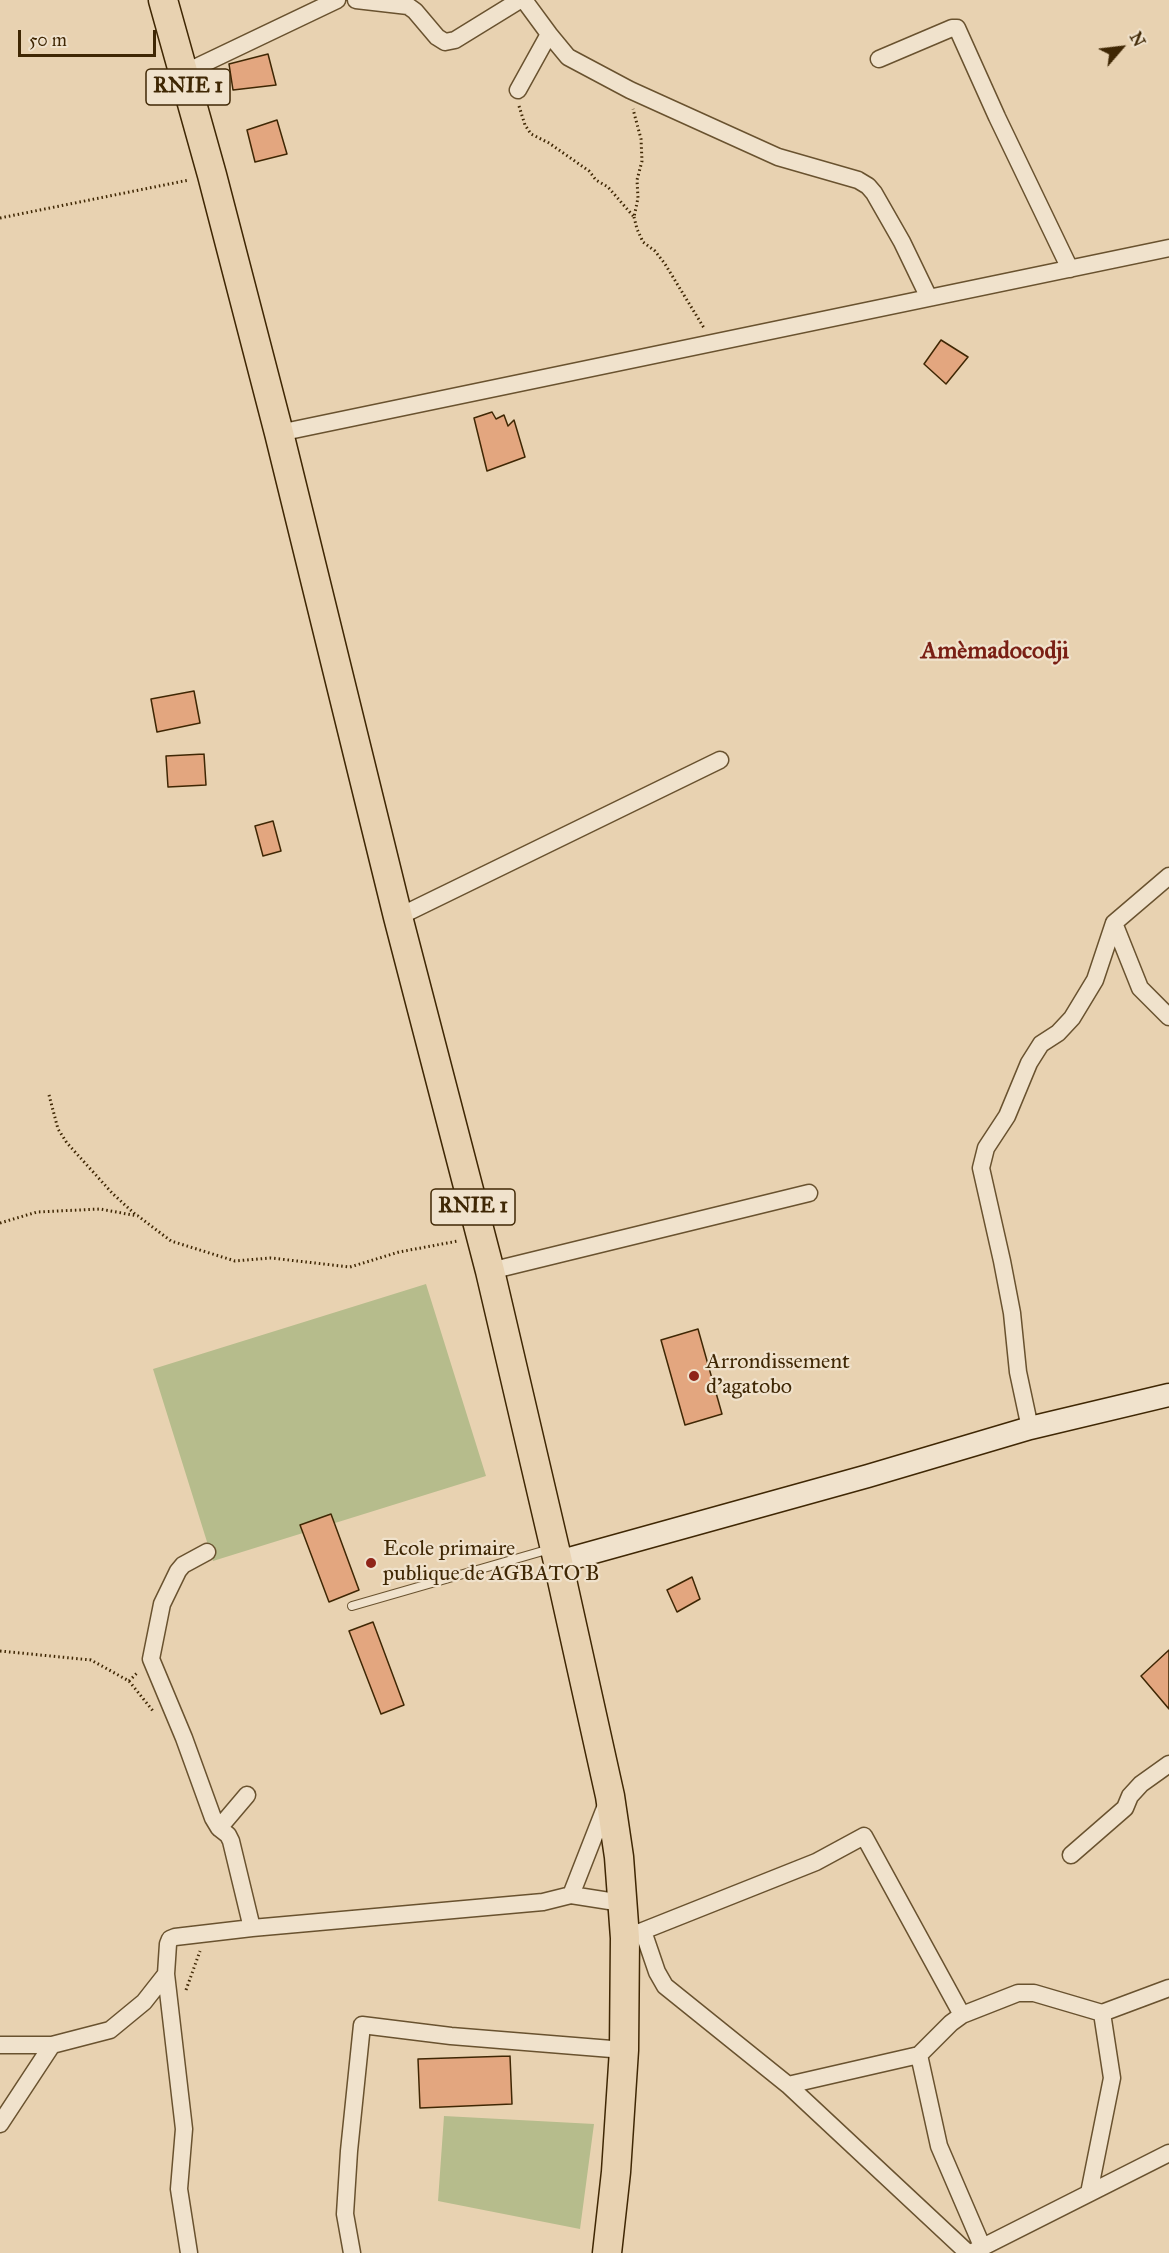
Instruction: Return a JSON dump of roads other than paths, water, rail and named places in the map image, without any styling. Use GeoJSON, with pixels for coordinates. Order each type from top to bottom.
{"type":"FeatureCollection","features":[{"type":"Feature","properties":{"kind":"highway","name":"RNIE 1"},"geometry":{"type":"LineString","coordinates":[[163,0],[212,175],[279,433],[398,917],[490,1271],[610,1796],[619,1857],[622,1903],[634,1934],[616,2172],[607,2253]]}},
{"type":"Feature","properties":{"kind":"street"},"geometry":{"type":"LineString","coordinates":[[184,73],[337,0]]}},
{"type":"Feature","properties":{"kind":"street"},"geometry":{"type":"LineString","coordinates":[[356,0],[408,6],[415,10],[437,37],[445,42],[455,40],[520,0]]}},
{"type":"Feature","properties":{"kind":"street"},"geometry":{"type":"LineString","coordinates":[[524,0],[568,57],[630,90],[778,156],[858,180],[868,186],[902,242],[929,298]]}},
{"type":"Feature","properties":{"kind":"street"},"geometry":{"type":"LineString","coordinates":[[879,59],[952,28],[957,28],[1070,269]]}},
{"type":"Feature","properties":{"kind":"street"},"geometry":{"type":"LineString","coordinates":[[518,90],[549,34]]}},
{"type":"Feature","properties":{"kind":"street"},"geometry":{"type":"LineString","coordinates":[[279,433],[1169,249]]}},
{"type":"Feature","properties":{"kind":"street"},"geometry":{"type":"LineString","coordinates":[[398,917],[720,760]]}},
{"type":"Feature","properties":{"kind":"street"},"geometry":{"type":"LineString","coordinates":[[1030,1428],[1018,1372],[1012,1313],[981,1168],[986,1148],[1007,1116],[1041,1044],[1058,1033],[1072,1018],[1095,980],[1114,923],[1169,876]]}},
{"type":"Feature","properties":{"kind":"street"},"geometry":{"type":"LineString","coordinates":[[1114,923],[1140,988],[1169,1017]]}},
{"type":"Feature","properties":{"kind":"street"},"geometry":{"type":"LineString","coordinates":[[490,1271],[809,1193]]}},
{"type":"Feature","properties":{"kind":"street"},"geometry":{"type":"LineString","coordinates":[[556,1555],[868,1476],[1030,1428],[1169,1395]]}},
{"type":"Feature","properties":{"kind":"street"},"geometry":{"type":"LineString","coordinates":[[207,1552],[183,1565],[178,1571],[162,1604],[151,1659],[184,1738],[213,1818],[231,1841],[252,1928]]}},
{"type":"Feature","properties":{"kind":"street"},"geometry":{"type":"LineString","coordinates":[[1071,1855],[1125,1808],[1130,1796],[1141,1784],[1169,1764]]}},
{"type":"Feature","properties":{"kind":"street"},"geometry":{"type":"LineString","coordinates":[[219,1828],[247,1795]]}},
{"type":"Feature","properties":{"kind":"street"},"geometry":{"type":"LineString","coordinates":[[571,1895],[610,1796]]}},
{"type":"Feature","properties":{"kind":"street"},"geometry":{"type":"LineString","coordinates":[[962,2015],[864,1836],[816,1862],[634,1934],[665,1986],[788,2085],[974,2251]]}},
{"type":"Feature","properties":{"kind":"street"},"geometry":{"type":"LineString","coordinates":[[189,2253],[179,2188],[184,2129],[166,1974],[170,1939],[252,1928],[543,1902],[571,1895],[622,1903]]}},
{"type":"Feature","properties":{"kind":"street"},"geometry":{"type":"LineString","coordinates":[[0,2045],[52,2045],[110,2030],[144,2002],[166,1974]]}},
{"type":"Feature","properties":{"kind":"street"},"geometry":{"type":"LineString","coordinates":[[788,2085],[919,2055],[962,2015],[1018,1993],[1027,1992],[1067,2001],[1102,2013],[1169,1988]]}},
{"type":"Feature","properties":{"kind":"street"},"geometry":{"type":"LineString","coordinates":[[1089,2193],[1112,2078],[1102,2013]]}},
{"type":"Feature","properties":{"kind":"street"},"geometry":{"type":"LineString","coordinates":[[352,2253],[345,2214],[362,2025],[451,2036],[624,2050]]}},
{"type":"Feature","properties":{"kind":"street"},"geometry":{"type":"LineString","coordinates":[[0,2124],[52,2045]]}},
{"type":"Feature","properties":{"kind":"street"},"geometry":{"type":"LineString","coordinates":[[919,2055],[939,2146],[974,2251]]}},
{"type":"Feature","properties":{"kind":"street"},"geometry":{"type":"LineString","coordinates":[[974,2251],[1169,2153]]}},
{"type":"Feature","properties":{"kind":"lane"},"geometry":{"type":"LineString","coordinates":[[352,1606],[556,1555]]}},
{"type":"Feature","properties":{"kind":"place","name":"Arrondissement d'agatobo"},"geometry":{"type":"Point","coordinates":[694,1376]}},
{"type":"Feature","properties":{"kind":"place","name":"Ecole primaire publique de AGBATO B"},"geometry":{"type":"Point","coordinates":[371,1563]}},
{"type":"Feature","properties":{"kind":"district","name":"Amèmadocodji"},"geometry":{"type":"Point","coordinates":[995,652]}}]}
